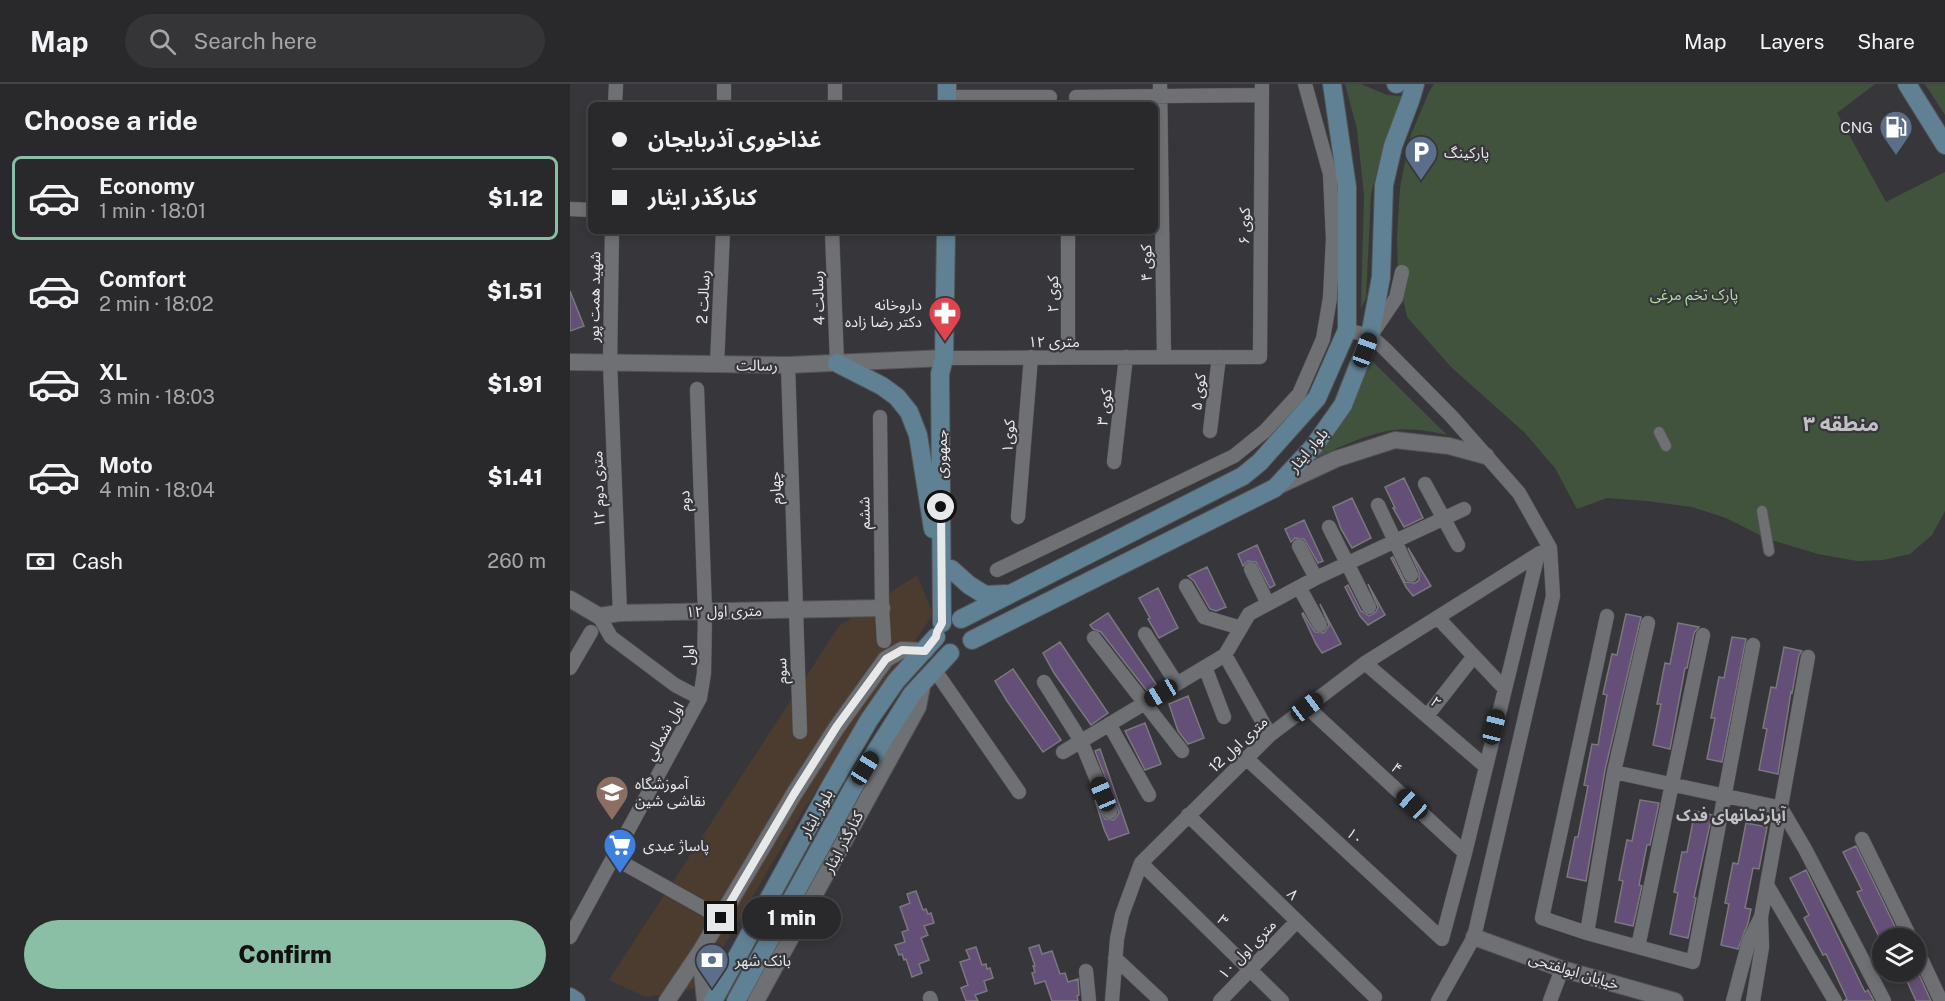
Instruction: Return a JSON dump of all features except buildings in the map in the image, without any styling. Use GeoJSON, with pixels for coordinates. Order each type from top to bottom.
{"type":"FeatureCollection","features":[{"type":"Feature","properties":{"kind":"main road","name":"بلوار ایثار"},"geometry":{"type":"LineString","coordinates":[[712,1001],[869,720],[896,681],[943,630],[1243,476],[1260,462],[1317,398],[1347,330],[1347,188],[1332,84]]}},
{"type":"Feature","properties":{"kind":"main road","name":"بلوار ایثار"},"geometry":{"type":"LineString","coordinates":[[972,640],[1275,488],[1314,446],[1343,405],[1370,336],[1381,277],[1384,185],[1393,146],[1412,98],[1414,84]]}},
{"type":"Feature","properties":{"kind":"main road"},"geometry":{"type":"LineString","coordinates":[[1907,84],[1945,145]]}},
{"type":"Feature","properties":{"kind":"main road","name":"جمهوری"},"geometry":{"type":"LineString","coordinates":[[943,630],[952,374],[944,358],[946,234]]}},
{"type":"Feature","properties":{"kind":"main road"},"geometry":{"type":"LineString","coordinates":[[837,363],[882,386],[897,397],[909,412],[918,435],[923,477],[946,571],[985,594],[1011,594]]}},
{"type":"Feature","properties":{"kind":"main road"},"geometry":{"type":"LineString","coordinates":[[969,625],[972,640],[966,650],[956,654],[950,653],[939,645],[943,630],[969,625]]}},
{"type":"Feature","properties":{"kind":"main road","name":"بلوار ایثار"},"geometry":{"type":"LineString","coordinates":[[736,1001],[834,819],[912,694],[950,653]]}},
{"type":"Feature","properties":{"kind":"main road"},"geometry":{"type":"LineString","coordinates":[[570,997],[576,1001]]}},
{"type":"Feature","properties":{"kind":"street"},"geometry":{"type":"LineString","coordinates":[[615,84],[615,102]]}},
{"type":"Feature","properties":{"kind":"street"},"geometry":{"type":"LineString","coordinates":[[724,84],[724,102]]}},
{"type":"Feature","properties":{"kind":"street"},"geometry":{"type":"LineString","coordinates":[[835,102],[836,84]]}},
{"type":"Feature","properties":{"kind":"street"},"geometry":{"type":"LineString","coordinates":[[997,570],[1234,456],[1265,431],[1299,394],[1323,339],[1330,298],[1333,239],[1330,174],[1305,84]]}},
{"type":"Feature","properties":{"kind":"street"},"geometry":{"type":"LineString","coordinates":[[1076,97],[1160,90],[1262,89]]}},
{"type":"Feature","properties":{"kind":"street","name":"کوی ۶"},"geometry":{"type":"LineString","coordinates":[[1260,357],[1262,89]]}},
{"type":"Feature","properties":{"kind":"street","name":"کوی ۴"},"geometry":{"type":"LineString","coordinates":[[1160,90],[1164,356]]}},
{"type":"Feature","properties":{"kind":"street"},"geometry":{"type":"LineString","coordinates":[[947,95],[1050,97]]}},
{"type":"Feature","properties":{"kind":"street"},"geometry":{"type":"LineString","coordinates":[[1314,112],[1347,188]]}},
{"type":"Feature","properties":{"kind":"street"},"geometry":{"type":"LineString","coordinates":[[570,209],[588,210]]}},
{"type":"Feature","properties":{"kind":"street","name":"شهید همت پور"},"geometry":{"type":"LineString","coordinates":[[610,363],[612,234]]}},
{"type":"Feature","properties":{"kind":"street","name":"رسالت 2"},"geometry":{"type":"LineString","coordinates":[[717,364],[723,234]]}},
{"type":"Feature","properties":{"kind":"street","name":"رسالت 4"},"geometry":{"type":"LineString","coordinates":[[832,234],[837,363]]}},
{"type":"Feature","properties":{"kind":"street","name":"کوی ۲"},"geometry":{"type":"LineString","coordinates":[[1068,234],[1068,357]]}},
{"type":"Feature","properties":{"kind":"street"},"geometry":{"type":"LineString","coordinates":[[1370,336],[1396,298],[1402,272]]}},
{"type":"Feature","properties":{"kind":"street"},"geometry":{"type":"LineString","coordinates":[[1347,330],[1370,336],[1452,417],[1519,493],[1544,551],[1553,596],[1474,938],[1438,1001]]}},
{"type":"Feature","properties":{"kind":"street","name":"کوی۱"},"geometry":{"type":"LineString","coordinates":[[1018,517],[1031,357]]}},
{"type":"Feature","properties":{"kind":"street","name":"کوی ۳"},"geometry":{"type":"LineString","coordinates":[[1114,462],[1126,357]]}},
{"type":"Feature","properties":{"kind":"street","name":"کوی ۵"},"geometry":{"type":"LineString","coordinates":[[1210,431],[1219,357]]}},
{"type":"Feature","properties":{"kind":"street","name":"۱۲ متری"},"geometry":{"type":"LineString","coordinates":[[944,358],[1260,357]]}},
{"type":"Feature","properties":{"kind":"street","name":"رسالت"},"geometry":{"type":"LineString","coordinates":[[570,362],[788,365],[944,358]]}},
{"type":"Feature","properties":{"kind":"street","name":"۱۲ متری دوم"},"geometry":{"type":"LineString","coordinates":[[610,363],[620,613]]}},
{"type":"Feature","properties":{"kind":"street","name":"چهارم"},"geometry":{"type":"LineString","coordinates":[[788,365],[795,610]]}},
{"type":"Feature","properties":{"kind":"street","name":"دوم"},"geometry":{"type":"LineString","coordinates":[[697,389],[705,612]]}},
{"type":"Feature","properties":{"kind":"street","name":"ششم"},"geometry":{"type":"LineString","coordinates":[[880,417],[884,641]]}},
{"type":"Feature","properties":{"kind":"street"},"geometry":{"type":"LineString","coordinates":[[1659,432],[1666,446]]}},
{"type":"Feature","properties":{"kind":"street"},"geometry":{"type":"LineString","coordinates":[[1275,488],[1336,459],[1395,440],[1449,446],[1486,456]]}},
{"type":"Feature","properties":{"kind":"street"},"geometry":{"type":"LineString","coordinates":[[1425,484],[1458,545]]}},
{"type":"Feature","properties":{"kind":"street"},"geometry":{"type":"LineString","coordinates":[[1378,505],[1411,575]]}},
{"type":"Feature","properties":{"kind":"street"},"geometry":{"type":"LineString","coordinates":[[1063,752],[1225,655],[1249,614],[1316,578],[1464,509]]}},
{"type":"Feature","properties":{"kind":"street"},"geometry":{"type":"LineString","coordinates":[[1762,511],[1769,551]]}},
{"type":"Feature","properties":{"kind":"street"},"geometry":{"type":"LineString","coordinates":[[1329,528],[1368,607]]}},
{"type":"Feature","properties":{"kind":"street"},"geometry":{"type":"LineString","coordinates":[[1299,546],[1316,578]]}},
{"type":"Feature","properties":{"kind":"street"},"geometry":{"type":"LineString","coordinates":[[1465,853],[1504,688],[1544,551]]}},
{"type":"Feature","properties":{"kind":"street","name":"12 متری اول"},"geometry":{"type":"LineString","coordinates":[[1112,1001],[1115,958],[1122,915],[1141,862],[1270,735],[1365,663],[1544,551]]}},
{"type":"Feature","properties":{"kind":"street"},"geometry":{"type":"LineString","coordinates":[[1251,569],[1268,604]]}},
{"type":"Feature","properties":{"kind":"street"},"geometry":{"type":"LineString","coordinates":[[1186,586],[1204,617],[1241,628]]}},
{"type":"Feature","properties":{"kind":"street"},"geometry":{"type":"LineString","coordinates":[[1299,587],[1320,624]]}},
{"type":"Feature","properties":{"kind":"street"},"geometry":{"type":"LineString","coordinates":[[570,599],[599,616],[611,637],[675,685],[700,698]]}},
{"type":"Feature","properties":{"kind":"street","name":"۱۲ متری اول"},"geometry":{"type":"LineString","coordinates":[[599,616],[620,613],[882,608]]}},
{"type":"Feature","properties":{"kind":"street","name":"سوم"},"geometry":{"type":"LineString","coordinates":[[795,610],[800,732]]}},
{"type":"Feature","properties":{"kind":"street","name":"اول"},"geometry":{"type":"LineString","coordinates":[[700,698],[704,673],[705,612]]}},
{"type":"Feature","properties":{"kind":"street"},"geometry":{"type":"LineString","coordinates":[[1607,616],[1542,918],[1587,933],[1693,962],[1753,645]]}},
{"type":"Feature","properties":{"kind":"street"},"geometry":{"type":"LineString","coordinates":[[1438,618],[1504,688]]}},
{"type":"Feature","properties":{"kind":"street"},"geometry":{"type":"LineString","coordinates":[[1587,933],[1614,772],[1648,623]]}},
{"type":"Feature","properties":{"kind":"street"},"geometry":{"type":"LineString","coordinates":[[667,1001],[700,952],[837,726],[886,659],[943,630]]}},
{"type":"Feature","properties":{"kind":"street"},"geometry":{"type":"LineString","coordinates":[[570,668],[591,632]]}},
{"type":"Feature","properties":{"kind":"street"},"geometry":{"type":"LineString","coordinates":[[1144,634],[1177,684]]}},
{"type":"Feature","properties":{"kind":"street"},"geometry":{"type":"LineString","coordinates":[[1638,947],[1703,635]]}},
{"type":"Feature","properties":{"kind":"street"},"geometry":{"type":"LineString","coordinates":[[1094,638],[1182,751]]}},
{"type":"Feature","properties":{"kind":"street"},"geometry":{"type":"LineString","coordinates":[[1225,655],[1270,735]]}},
{"type":"Feature","properties":{"kind":"street"},"geometry":{"type":"LineString","coordinates":[[1427,716],[1474,656]]}},
{"type":"Feature","properties":{"kind":"street"},"geometry":{"type":"LineString","coordinates":[[1753,1001],[1762,947],[1761,917],[1808,657]]}},
{"type":"Feature","properties":{"kind":"street","name":"۲"},"geometry":{"type":"LineString","coordinates":[[1365,663],[1485,766]]}},
{"type":"Feature","properties":{"kind":"street"},"geometry":{"type":"LineString","coordinates":[[1206,667],[1224,717]]}},
{"type":"Feature","properties":{"kind":"street"},"geometry":{"type":"LineString","coordinates":[[928,675],[1019,792]]}},
{"type":"Feature","properties":{"kind":"street","name":"کنارگذر ایثار"},"geometry":{"type":"LineString","coordinates":[[756,1001],[918,707],[928,675]]}},
{"type":"Feature","properties":{"kind":"street"},"geometry":{"type":"LineString","coordinates":[[1044,682],[1081,741],[1110,812]]}},
{"type":"Feature","properties":{"kind":"street","name":"اول شمالي"},"geometry":{"type":"LineString","coordinates":[[570,937],[700,698]]}},
{"type":"Feature","properties":{"kind":"street","name":"۴"},"geometry":{"type":"LineString","coordinates":[[1307,707],[1465,853]]}},
{"type":"Feature","properties":{"kind":"street"},"geometry":{"type":"LineString","coordinates":[[1109,724],[1149,795]]}},
{"type":"Feature","properties":{"kind":"street","name":"۱۰"},"geometry":{"type":"LineString","coordinates":[[1246,758],[1442,939],[1465,853]]}},
{"type":"Feature","properties":{"kind":"street"},"geometry":{"type":"LineString","coordinates":[[1614,772],[1781,808],[1805,849],[1884,1001]]}},
{"type":"Feature","properties":{"kind":"street","name":"۸"},"geometry":{"type":"LineString","coordinates":[[1188,815],[1375,997]]}},
{"type":"Feature","properties":{"kind":"street"},"geometry":{"type":"LineString","coordinates":[[1862,839],[1906,928]]}},
{"type":"Feature","properties":{"kind":"street"},"geometry":{"type":"LineString","coordinates":[[614,858],[721,918]]}},
{"type":"Feature","properties":{"kind":"street","name":"۳"},"geometry":{"type":"LineString","coordinates":[[1141,862],[1282,1001]]}},
{"type":"Feature","properties":{"kind":"street"},"geometry":{"type":"LineString","coordinates":[[1767,885],[1835,1001]]}},
{"type":"Feature","properties":{"kind":"street"},"geometry":{"type":"LineString","coordinates":[[1733,1001],[1749,941],[1761,917]]}},
{"type":"Feature","properties":{"kind":"street","name":"۱۰ متری اول"},"geometry":{"type":"LineString","coordinates":[[1220,1001],[1297,921]]}},
{"type":"Feature","properties":{"kind":"street","name":"خیابان ابولفتحی"},"geometry":{"type":"LineString","coordinates":[[1474,938],[1562,969],[1675,1001]]}},
{"type":"Feature","properties":{"kind":"street"},"geometry":{"type":"LineString","coordinates":[[700,952],[705,1001]]}},
{"type":"Feature","properties":{"kind":"street"},"geometry":{"type":"LineString","coordinates":[[1115,958],[1161,1001]]}},
{"type":"Feature","properties":{"kind":"street"},"geometry":{"type":"LineString","coordinates":[[1550,1001],[1562,969]]}},
{"type":"Feature","properties":{"kind":"street"},"geometry":{"type":"LineString","coordinates":[[1926,969],[1941,1001]]}},
{"type":"Feature","properties":{"kind":"street"},"geometry":{"type":"LineString","coordinates":[[1086,971],[1089,1001]]}},
{"type":"Feature","properties":{"kind":"shaded area"},"geometry":{"type":"Polygon","coordinates":[[[917,575],[933,614],[802,812],[708,973],[692,989],[646,997],[609,980],[839,626],[917,575]]]}},
{"type":"Feature","properties":{"kind":"green space"},"geometry":{"type":"Polygon","coordinates":[[[1345,84],[1361,84],[1387,95],[1402,96],[1384,144],[1371,194],[1366,298],[1361,308],[1364,195],[1357,129],[1345,84]]]}},
{"type":"Feature","properties":{"kind":"green space","name":"پارک تخم مرغی"},"geometry":{"type":"Polygon","coordinates":[[[1434,84],[1875,84],[1837,113],[1886,202],[1945,172],[1945,511],[1932,535],[1910,554],[1883,560],[1857,561],[1818,554],[1768,539],[1726,518],[1692,507],[1607,498],[1577,509],[1555,468],[1524,432],[1451,367],[1407,317],[1398,276],[1397,237],[1400,188],[1410,137],[1434,84]]]}},
{"type":"Feature","properties":{"kind":"green space"},"geometry":{"type":"Polygon","coordinates":[[[1925,84],[1945,84],[1945,115],[1925,84]]]}},
{"type":"Feature","properties":{"kind":"green space"},"geometry":{"type":"Polygon","coordinates":[[[1371,360],[1447,435],[1410,429],[1387,431],[1356,440],[1308,462],[1352,405],[1371,360]]]}},
{"type":"Feature","properties":{"kind":"place","name":"CNG"},"geometry":{"type":"Point","coordinates":[1896,156]}},
{"type":"Feature","properties":{"kind":"place","name":"پارکینگ"},"geometry":{"type":"Point","coordinates":[1421,181]}},
{"type":"Feature","properties":{"kind":"place","name":"داروخانه دکتر رضا زاده"},"geometry":{"type":"Point","coordinates":[945,342]}},
{"type":"Feature","properties":{"kind":"place","name":"آموزشگاه نقاشی شین"},"geometry":{"type":"Point","coordinates":[612,821]}},
{"type":"Feature","properties":{"kind":"place","name":"پاساژ عبدی"},"geometry":{"type":"Point","coordinates":[620,874]}},
{"type":"Feature","properties":{"kind":"place","name":"بانک شهر"},"geometry":{"type":"Point","coordinates":[712,989]}},
{"type":"Feature","properties":{"kind":"district","name":"منطقه ۳"},"geometry":{"type":"Point","coordinates":[1841,423]}},
{"type":"Feature","properties":{"kind":"district","name":"آپارتمانهای فدک"},"geometry":{"type":"Point","coordinates":[1731,815]}},
{"type":"Feature","properties":{"kind":"route"},"geometry":{"type":"LineString","coordinates":[[721,918],[837,726],[886,659],[902,650],[925,651],[936,637],[942,623],[941,507]]}}]}
